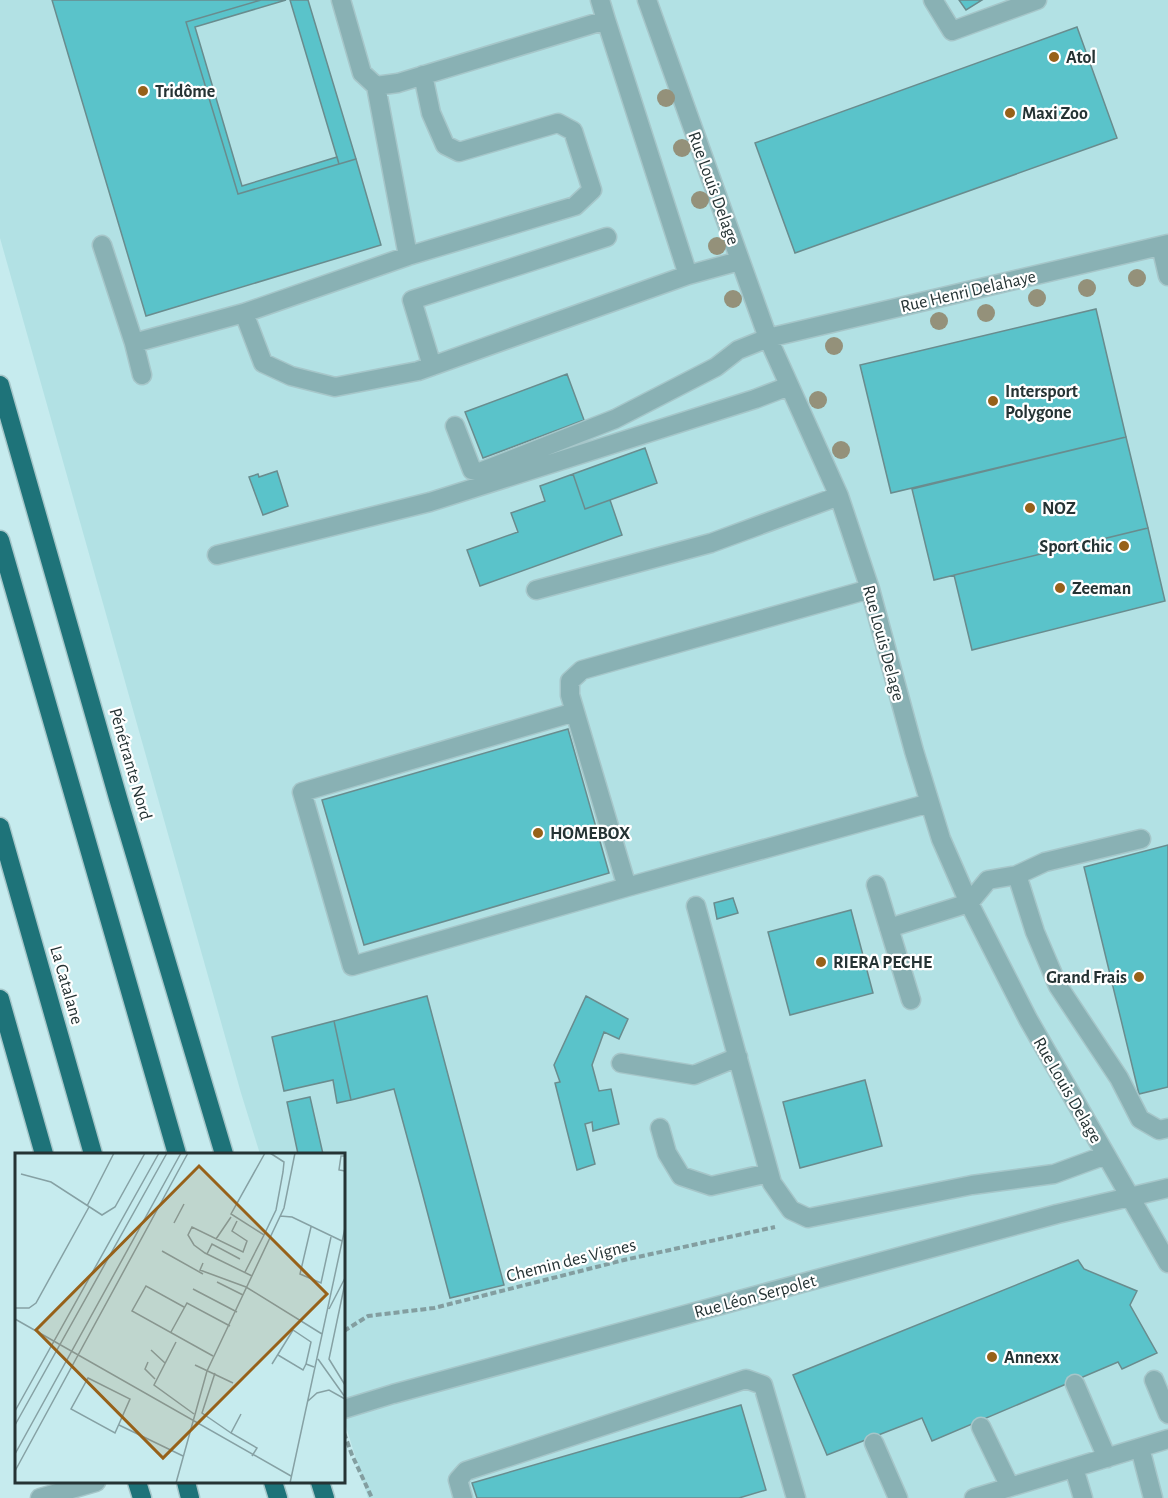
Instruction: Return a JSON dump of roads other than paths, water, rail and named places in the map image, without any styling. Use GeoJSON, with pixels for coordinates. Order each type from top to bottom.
{"type":"FeatureCollection","features":[{"type":"Feature","properties":{"kind":"highway","name":"Pénétrante Nord"},"geometry":{"type":"LineString","coordinates":[[0,385],[118,798],[223,1153]]}},
{"type":"Feature","properties":{"kind":"highway"},"geometry":{"type":"LineString","coordinates":[[0,540],[176,1153]]}},
{"type":"Feature","properties":{"kind":"highway","name":"La Catalane"},"geometry":{"type":"LineString","coordinates":[[0,827],[92,1153]]}},
{"type":"Feature","properties":{"kind":"highway"},"geometry":{"type":"LineString","coordinates":[[0,999],[43,1153]]}},
{"type":"Feature","properties":{"kind":"highway"},"geometry":{"type":"LineString","coordinates":[[137,1483],[142,1498]]}},
{"type":"Feature","properties":{"kind":"highway"},"geometry":{"type":"LineString","coordinates":[[186,1483],[190,1498]]}},
{"type":"Feature","properties":{"kind":"highway"},"geometry":{"type":"LineString","coordinates":[[273,1483],[278,1498]]}},
{"type":"Feature","properties":{"kind":"highway"},"geometry":{"type":"LineString","coordinates":[[320,1483],[325,1498]]}},
{"type":"Feature","properties":{"kind":"street"},"geometry":{"type":"LineString","coordinates":[[341,0],[362,73],[376,86],[408,255]]}},
{"type":"Feature","properties":{"kind":"street"},"geometry":{"type":"LineString","coordinates":[[600,0],[688,275]]}},
{"type":"Feature","properties":{"kind":"street","name":"Rue Louis Delage"},"geometry":{"type":"LineString","coordinates":[[647,0],[768,338],[838,496],[870,589],[914,751],[941,839],[969,903],[1028,1019],[1168,1263]]}},
{"type":"Feature","properties":{"kind":"street"},"geometry":{"type":"LineString","coordinates":[[933,0],[952,31],[1037,0]]}},
{"type":"Feature","properties":{"kind":"street"},"geometry":{"type":"LineString","coordinates":[[376,86],[398,83],[606,20]]}},
{"type":"Feature","properties":{"kind":"street"},"geometry":{"type":"LineString","coordinates":[[134,343],[244,313],[408,255],[575,206],[592,190],[573,131],[558,123],[459,152],[446,145],[431,113],[423,75]]}},
{"type":"Feature","properties":{"kind":"street"},"geometry":{"type":"LineString","coordinates":[[432,366],[412,300],[607,237]]}},
{"type":"Feature","properties":{"kind":"street"},"geometry":{"type":"LineString","coordinates":[[102,245],[142,375]]}},
{"type":"Feature","properties":{"kind":"street"},"geometry":{"type":"LineString","coordinates":[[1165,245],[1168,276]]}},
{"type":"Feature","properties":{"kind":"street","name":"Rue Henri Delahaye"},"geometry":{"type":"LineString","coordinates":[[455,426],[472,470],[480,472],[615,419],[716,366],[738,350],[768,338],[1165,245]]}},
{"type":"Feature","properties":{"kind":"street"},"geometry":{"type":"LineString","coordinates":[[244,313],[263,363],[291,376],[335,387],[418,371],[688,275],[740,261]]}},
{"type":"Feature","properties":{"kind":"street"},"geometry":{"type":"LineString","coordinates":[[217,555],[430,502],[755,399],[789,386]]}},
{"type":"Feature","properties":{"kind":"street"},"geometry":{"type":"LineString","coordinates":[[536,590],[711,543],[838,496]]}},
{"type":"Feature","properties":{"kind":"street"},"geometry":{"type":"LineString","coordinates":[[627,887],[570,695],[570,681],[582,670],[870,589]]}},
{"type":"Feature","properties":{"kind":"street"},"geometry":{"type":"LineString","coordinates":[[575,712],[302,792],[352,966],[930,803]]}},
{"type":"Feature","properties":{"kind":"street"},"geometry":{"type":"LineString","coordinates":[[889,927],[969,903],[988,880],[1017,875],[1045,862],[1142,838]]}},
{"type":"Feature","properties":{"kind":"street"},"geometry":{"type":"LineString","coordinates":[[1017,875],[1035,932],[1058,986],[1119,1078],[1140,1119],[1159,1130],[1168,1128]]}},
{"type":"Feature","properties":{"kind":"street"},"geometry":{"type":"LineString","coordinates":[[876,885],[911,1000]]}},
{"type":"Feature","properties":{"kind":"street"},"geometry":{"type":"LineString","coordinates":[[696,906],[772,1183],[791,1210],[808,1218],[972,1185],[1054,1174],[1106,1155]]}},
{"type":"Feature","properties":{"kind":"street"},"geometry":{"type":"LineString","coordinates":[[621,1063],[694,1075],[738,1057]]}},
{"type":"Feature","properties":{"kind":"street"},"geometry":{"type":"LineString","coordinates":[[660,1128],[667,1153],[681,1176],[711,1186],[769,1173]]}},
{"type":"Feature","properties":{"kind":"street","name":"Rue Léon Serpolet"},"geometry":{"type":"LineString","coordinates":[[345,1408],[1046,1217],[1168,1188]]}},
{"type":"Feature","properties":{"kind":"street"},"geometry":{"type":"LineString","coordinates":[[463,1498],[458,1480],[466,1471],[746,1379],[763,1385],[796,1498]]}},
{"type":"Feature","properties":{"kind":"street"},"geometry":{"type":"LineString","coordinates":[[1154,1380],[1168,1414]]}},
{"type":"Feature","properties":{"kind":"street"},"geometry":{"type":"LineString","coordinates":[[1075,1384],[1107,1458]]}},
{"type":"Feature","properties":{"kind":"street"},"geometry":{"type":"LineString","coordinates":[[981,1427],[1006,1492]]}},
{"type":"Feature","properties":{"kind":"street"},"geometry":{"type":"LineString","coordinates":[[974,1498],[1006,1492],[1168,1439]]}},
{"type":"Feature","properties":{"kind":"street"},"geometry":{"type":"LineString","coordinates":[[874,1443],[898,1498]]}},
{"type":"Feature","properties":{"kind":"street"},"geometry":{"type":"LineString","coordinates":[[1140,1448],[1153,1498]]}},
{"type":"Feature","properties":{"kind":"street"},"geometry":{"type":"LineString","coordinates":[[1074,1468],[1083,1498]]}},
{"type":"Feature","properties":{"kind":"street"},"geometry":{"type":"LineString","coordinates":[[40,1498],[92,1483]]}},
{"type":"Feature","properties":{"kind":"place","name":"Atol"},"geometry":{"type":"Point","coordinates":[1054,57]}},
{"type":"Feature","properties":{"kind":"place","name":"Tridôme"},"geometry":{"type":"Point","coordinates":[143,91]}},
{"type":"Feature","properties":{"kind":"place","name":"Maxi Zoo"},"geometry":{"type":"Point","coordinates":[1010,113]}},
{"type":"Feature","properties":{"kind":"place","name":"Intersport Polygone"},"geometry":{"type":"Point","coordinates":[993,401]}},
{"type":"Feature","properties":{"kind":"place","name":"NOZ"},"geometry":{"type":"Point","coordinates":[1030,508]}},
{"type":"Feature","properties":{"kind":"place","name":"Sport Chic"},"geometry":{"type":"Point","coordinates":[1124,546]}},
{"type":"Feature","properties":{"kind":"place","name":"Zeeman"},"geometry":{"type":"Point","coordinates":[1060,588]}},
{"type":"Feature","properties":{"kind":"place","name":"HOMEBOX"},"geometry":{"type":"Point","coordinates":[538,833]}},
{"type":"Feature","properties":{"kind":"place","name":"RIERA PECHE"},"geometry":{"type":"Point","coordinates":[821,962]}},
{"type":"Feature","properties":{"kind":"place","name":"Grand Frais"},"geometry":{"type":"Point","coordinates":[1139,977]}},
{"type":"Feature","properties":{"kind":"place","name":"Annexx"},"geometry":{"type":"Point","coordinates":[992,1357]}}]}
